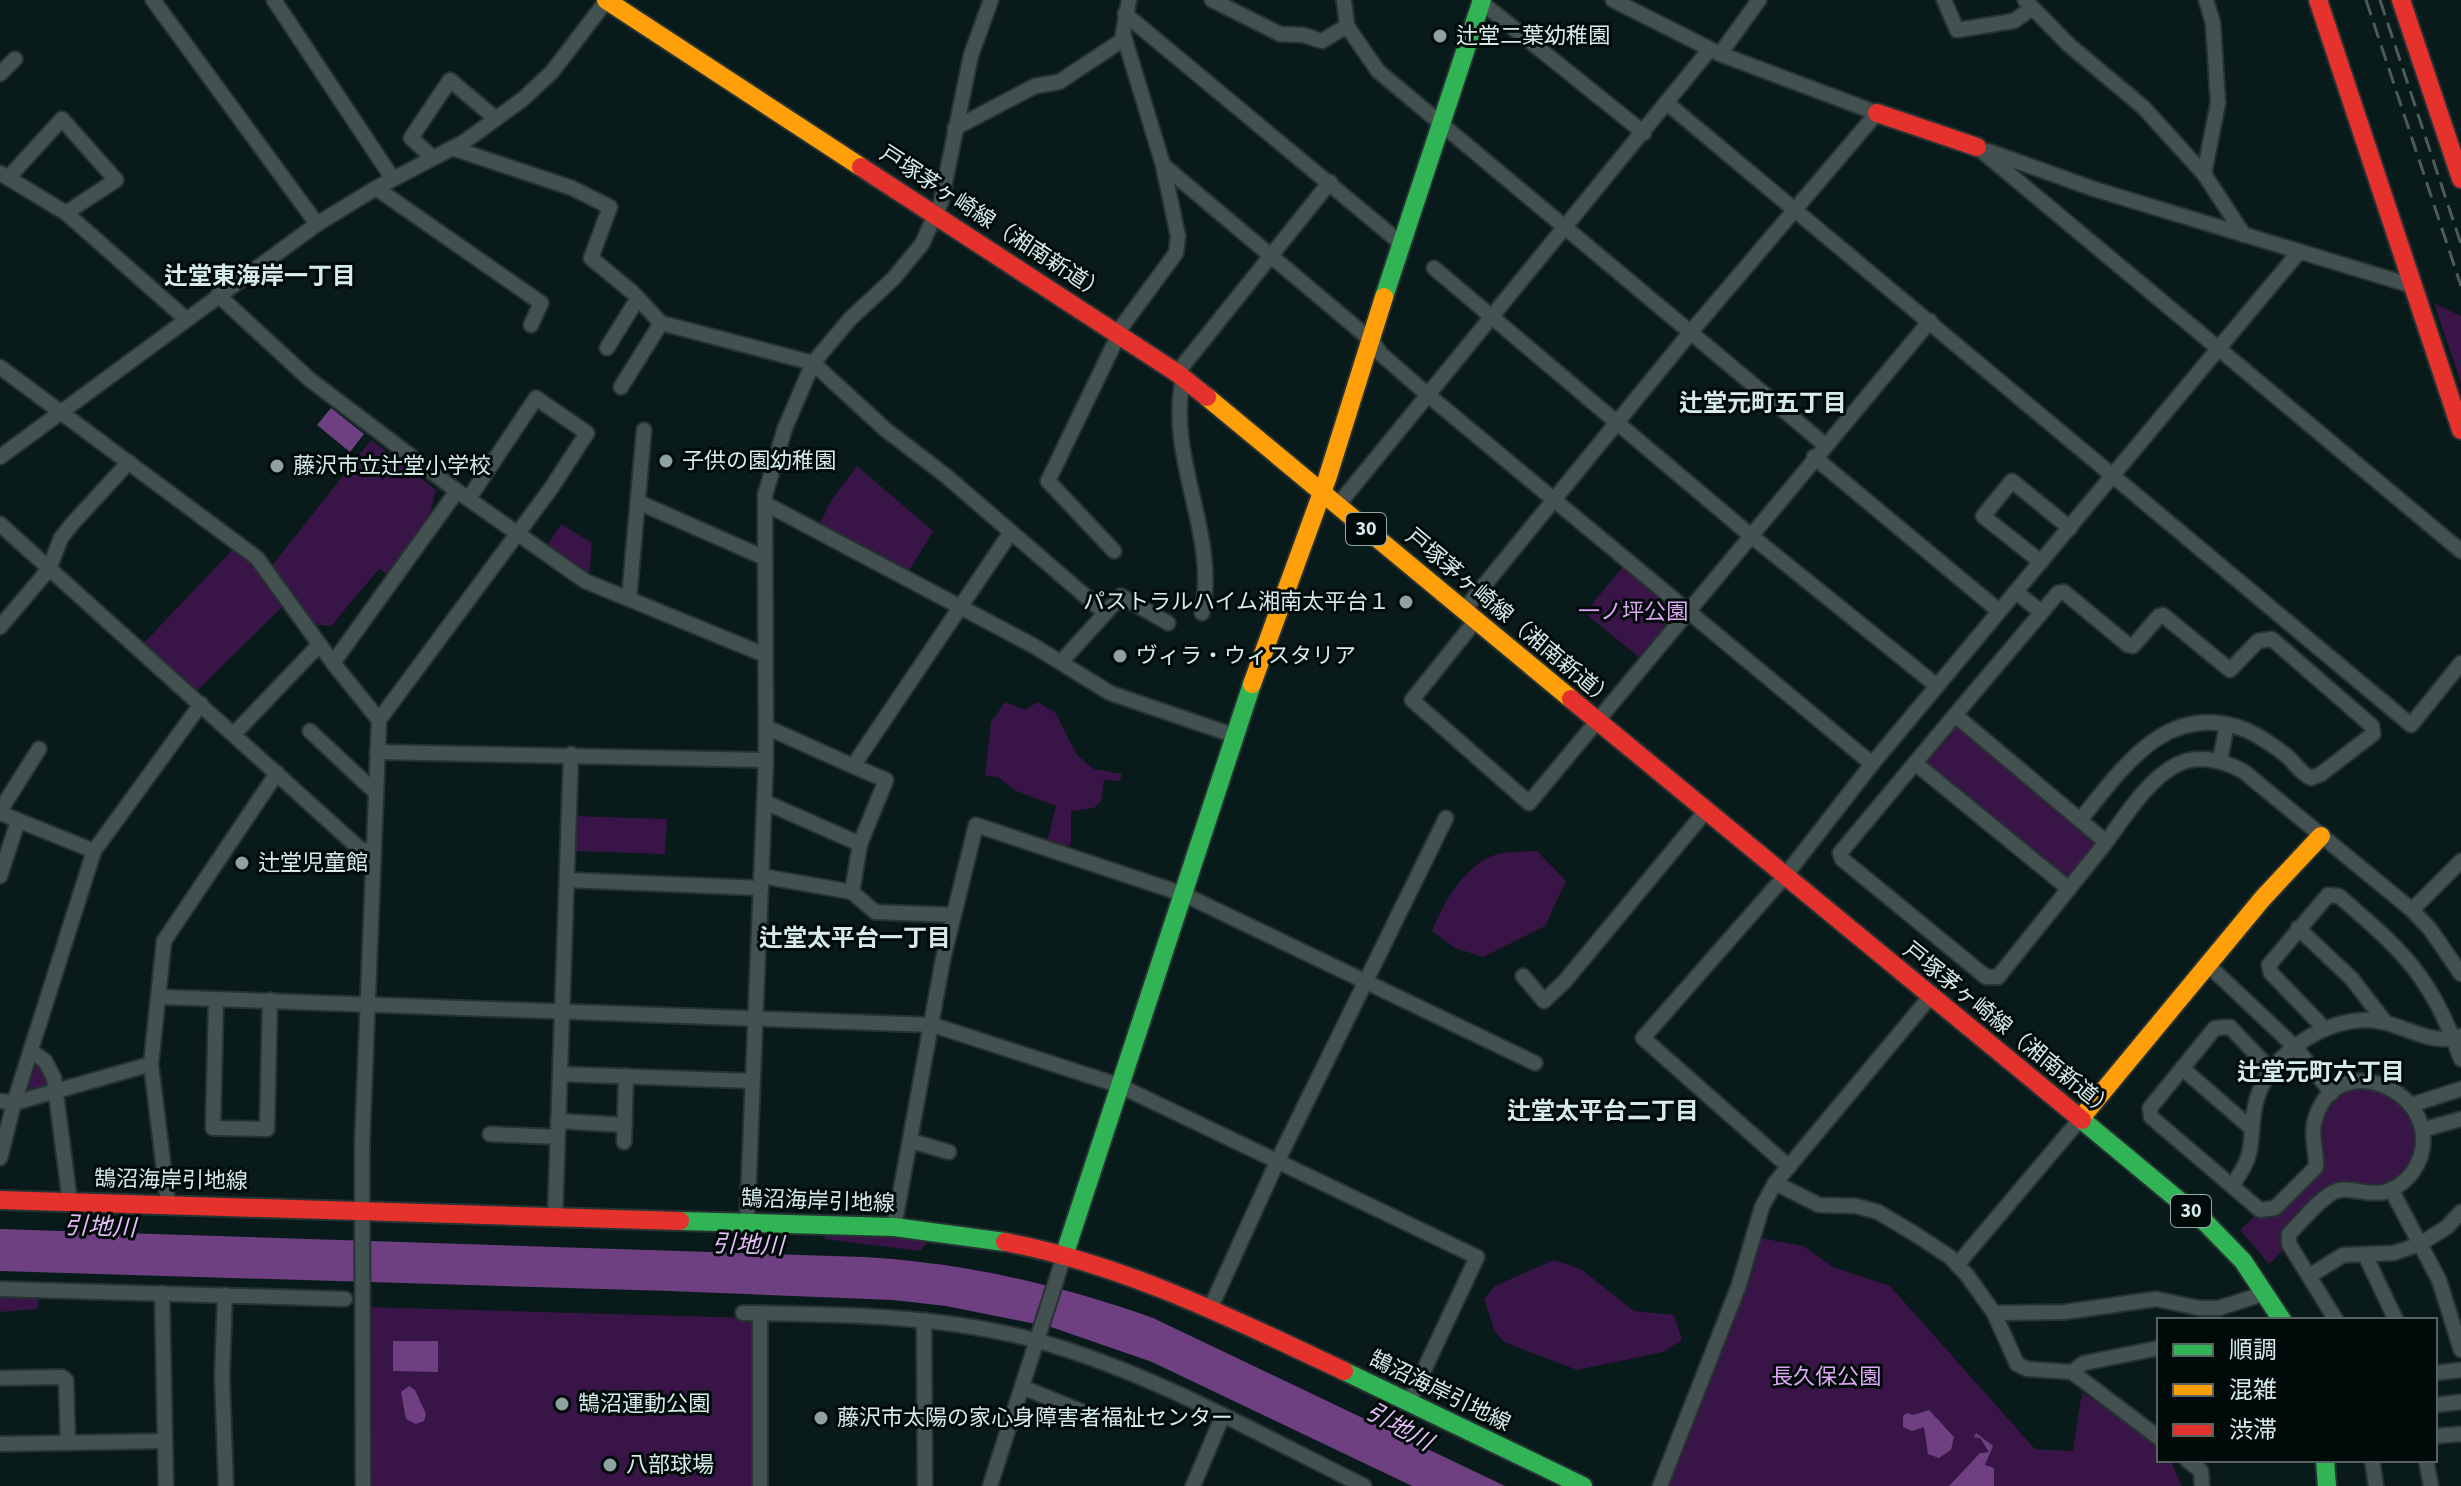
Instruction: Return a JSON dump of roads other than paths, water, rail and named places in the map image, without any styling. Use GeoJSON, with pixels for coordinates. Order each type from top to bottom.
{"type":"FeatureCollection","features":[{"type":"Feature","properties":{"kind":"street"},"geometry":{"type":"LineString","coordinates":[[153,0],[317,224]]}},
{"type":"Feature","properties":{"kind":"street"},"geometry":{"type":"LineString","coordinates":[[274,0],[393,179]]}},
{"type":"Feature","properties":{"kind":"street"},"geometry":{"type":"LineString","coordinates":[[0,457],[317,224],[376,188],[452,148],[495,118],[552,72],[607,0]]}},
{"type":"Feature","properties":{"kind":"street","name":"戸塚茅ヶ崎線（湘南新道）"},"geometry":{"type":"LineString","coordinates":[[607,0],[1180,376],[2206,1223],[2243,1261],[2281,1318]]}},
{"type":"Feature","properties":{"kind":"street"},"geometry":{"type":"LineString","coordinates":[[747,1223],[765,802],[768,484],[785,428],[813,363],[850,319],[893,279],[922,244],[941,202],[971,55],[991,0]]}},
{"type":"Feature","properties":{"kind":"street"},"geometry":{"type":"LineString","coordinates":[[1212,0],[1280,34],[1303,35],[1322,41],[1347,26]]}},
{"type":"Feature","properties":{"kind":"street"},"geometry":{"type":"LineString","coordinates":[[1344,0],[1347,26],[1378,71],[1690,333],[1999,611]]}},
{"type":"Feature","properties":{"kind":"street"},"geometry":{"type":"LineString","coordinates":[[1613,0],[1715,51],[1877,113],[2245,236],[2413,286]]}},
{"type":"Feature","properties":{"kind":"street"},"geometry":{"type":"LineString","coordinates":[[1338,505],[1564,227],[1759,0]]}},
{"type":"Feature","properties":{"kind":"street"},"geometry":{"type":"LineString","coordinates":[[1944,0],[1957,30],[2014,21],[2028,4],[2069,45],[2143,107],[2204,174],[2245,236]]}},
{"type":"Feature","properties":{"kind":"street"},"geometry":{"type":"LineString","coordinates":[[2204,174],[2218,103],[2213,23],[2206,0]]}},
{"type":"Feature","properties":{"kind":"street"},"geometry":{"type":"LineString","coordinates":[[2318,0],[2461,430]]}},
{"type":"Feature","properties":{"kind":"street"},"geometry":{"type":"LineString","coordinates":[[2401,0],[2457,154],[2461,179]]}},
{"type":"Feature","properties":{"kind":"street"},"geometry":{"type":"LineString","coordinates":[[990,1486],[1233,735],[1322,491],[1403,245],[1439,122],[1481,1],[1644,133]]}},
{"type":"Feature","properties":{"kind":"street"},"geometry":{"type":"LineString","coordinates":[[1127,7],[1403,245]]}},
{"type":"Feature","properties":{"kind":"street"},"geometry":{"type":"LineString","coordinates":[[1114,551],[1048,481],[1118,334],[1176,253],[1178,236],[1163,165],[1124,39],[1127,7]]}},
{"type":"Feature","properties":{"kind":"street"},"geometry":{"type":"LineString","coordinates":[[955,128],[1035,86],[1059,82],[1124,39]]}},
{"type":"Feature","properties":{"kind":"street"},"geometry":{"type":"LineString","coordinates":[[0,74],[15,59]]}},
{"type":"Feature","properties":{"kind":"street"},"geometry":{"type":"LineString","coordinates":[[433,158],[411,138],[450,80],[495,118]]}},
{"type":"Feature","properties":{"kind":"street"},"geometry":{"type":"LineString","coordinates":[[1668,104],[2115,474],[2411,725],[2461,663]]}},
{"type":"Feature","properties":{"kind":"street"},"geometry":{"type":"LineString","coordinates":[[1877,113],[1794,208],[1554,499],[1412,700],[1529,803],[1819,450],[1930,321]]}},
{"type":"Feature","properties":{"kind":"street"},"geometry":{"type":"LineString","coordinates":[[66,213],[116,180],[62,119],[4,176],[66,213],[186,319]]}},
{"type":"Feature","properties":{"kind":"street"},"geometry":{"type":"LineString","coordinates":[[1977,147],[2461,551]]}},
{"type":"Feature","properties":{"kind":"street"},"geometry":{"type":"LineString","coordinates":[[452,148],[572,188],[610,207],[591,258],[638,298],[661,323],[813,363],[886,430],[1105,613]]}},
{"type":"Feature","properties":{"kind":"street"},"geometry":{"type":"LineString","coordinates":[[1163,165],[1372,341],[1381,354],[1428,395],[1872,764]]}},
{"type":"Feature","properties":{"kind":"street"},"geometry":{"type":"LineString","coordinates":[[1202,613],[1207,568],[1177,421],[1180,376],[1330,182]]}},
{"type":"Feature","properties":{"kind":"street"},"geometry":{"type":"LineString","coordinates":[[376,188],[541,303],[531,325]]}},
{"type":"Feature","properties":{"kind":"street"},"geometry":{"type":"LineString","coordinates":[[1789,1167],[1643,1038],[1785,876],[1872,764],[2299,252]]}},
{"type":"Feature","properties":{"kind":"street"},"geometry":{"type":"LineString","coordinates":[[1434,268],[1750,535],[1937,686]]}},
{"type":"Feature","properties":{"kind":"street"},"geometry":{"type":"LineString","coordinates":[[218,295],[309,379],[463,495],[585,581],[765,655]]}},
{"type":"Feature","properties":{"kind":"street"},"geometry":{"type":"LineString","coordinates":[[607,348],[638,298]]}},
{"type":"Feature","properties":{"kind":"street"},"geometry":{"type":"LineString","coordinates":[[621,387],[661,323]]}},
{"type":"Feature","properties":{"kind":"street"},"geometry":{"type":"LineString","coordinates":[[0,367],[257,558],[319,645],[379,720]]}},
{"type":"Feature","properties":{"kind":"street"},"geometry":{"type":"LineString","coordinates":[[333,663],[536,398],[587,433],[552,487],[379,720],[374,791],[361,1216],[363,1486]]}},
{"type":"Feature","properties":{"kind":"street"},"geometry":{"type":"LineString","coordinates":[[629,599],[644,430]]}},
{"type":"Feature","properties":{"kind":"street"},"geometry":{"type":"LineString","coordinates":[[0,627],[49,569],[61,538],[129,462]]}},
{"type":"Feature","properties":{"kind":"street"},"geometry":{"type":"LineString","coordinates":[[2041,562],[1983,516],[2012,481],[2070,528]]}},
{"type":"Feature","properties":{"kind":"street"},"geometry":{"type":"LineString","coordinates":[[638,502],[765,558]]}},
{"type":"Feature","properties":{"kind":"street"},"geometry":{"type":"LineString","coordinates":[[766,504],[1061,662],[1110,693],[1233,735]]}},
{"type":"Feature","properties":{"kind":"street"},"geometry":{"type":"LineString","coordinates":[[0,524],[360,849],[373,852]]}},
{"type":"Feature","properties":{"kind":"street"},"geometry":{"type":"LineString","coordinates":[[853,766],[1011,532]]}},
{"type":"Feature","properties":{"kind":"street"},"geometry":{"type":"LineString","coordinates":[[2016,592],[2041,612]]}},
{"type":"Feature","properties":{"kind":"street"},"geometry":{"type":"LineString","coordinates":[[2080,820],[2131,759],[2153,738],[2182,726],[2207,723],[2247,731],[2288,757],[2311,778],[2321,774],[2373,734],[2372,726],[2272,639],[2258,641],[2230,670],[2163,615],[2133,646],[2064,592],[2058,593],[1840,853],[1842,859],[1986,977],[1998,977],[2166,772],[2181,763],[2220,760],[2243,771],[2412,910],[2430,929],[2461,974]]}},
{"type":"Feature","properties":{"kind":"street"},"geometry":{"type":"LineString","coordinates":[[1061,662],[1121,596],[1168,623]]}},
{"type":"Feature","properties":{"kind":"street"},"geometry":{"type":"LineString","coordinates":[[234,734],[319,645]]}},
{"type":"Feature","properties":{"kind":"street"},"geometry":{"type":"LineString","coordinates":[[0,1158],[7,1102],[31,1051],[94,851],[201,704]]}},
{"type":"Feature","properties":{"kind":"street"},"geometry":{"type":"LineString","coordinates":[[1955,715],[2106,842]]}},
{"type":"Feature","properties":{"kind":"street"},"geometry":{"type":"LineString","coordinates":[[2220,760],[2227,725]]}},
{"type":"Feature","properties":{"kind":"street"},"geometry":{"type":"LineString","coordinates":[[766,727],[886,780],[860,844],[852,892]]}},
{"type":"Feature","properties":{"kind":"street"},"geometry":{"type":"LineString","coordinates":[[310,731],[374,791]]}},
{"type":"Feature","properties":{"kind":"street"},"geometry":{"type":"LineString","coordinates":[[39,749],[0,812],[94,851]]}},
{"type":"Feature","properties":{"kind":"street"},"geometry":{"type":"LineString","coordinates":[[377,752],[766,760]]}},
{"type":"Feature","properties":{"kind":"street"},"geometry":{"type":"LineString","coordinates":[[555,1217],[571,754]]}},
{"type":"Feature","properties":{"kind":"street"},"geometry":{"type":"LineString","coordinates":[[1915,763],[2069,889]]}},
{"type":"Feature","properties":{"kind":"street"},"geometry":{"type":"LineString","coordinates":[[168,1203],[151,1064],[164,941],[277,773]]}},
{"type":"Feature","properties":{"kind":"street"},"geometry":{"type":"LineString","coordinates":[[765,802],[860,844]]}},
{"type":"Feature","properties":{"kind":"street"},"geometry":{"type":"LineString","coordinates":[[1523,976],[1544,1001],[1565,981],[1705,812]]}},
{"type":"Feature","properties":{"kind":"street"},"geometry":{"type":"LineString","coordinates":[[1210,1309],[1278,1160],[1446,818]]}},
{"type":"Feature","properties":{"kind":"street"},"geometry":{"type":"LineString","coordinates":[[0,876],[18,821]]}},
{"type":"Feature","properties":{"kind":"street"},"geometry":{"type":"LineString","coordinates":[[894,1227],[953,915],[976,825],[1183,894],[1535,1063]]}},
{"type":"Feature","properties":{"kind":"street"},"geometry":{"type":"LineString","coordinates":[[1957,1265],[2208,965],[2321,836]]}},
{"type":"Feature","properties":{"kind":"street"},"geometry":{"type":"LineString","coordinates":[[2412,910],[2461,861]]}},
{"type":"Feature","properties":{"kind":"street"},"geometry":{"type":"LineString","coordinates":[[567,880],[761,882],[852,892],[875,912],[953,915]]}},
{"type":"Feature","properties":{"kind":"street"},"geometry":{"type":"LineString","coordinates":[[2325,1029],[2271,973],[2269,965],[2328,895],[2339,896],[2401,950],[2426,982],[2457,1037],[2461,1059]]}},
{"type":"Feature","properties":{"kind":"street"},"geometry":{"type":"LineString","coordinates":[[2298,928],[2352,979],[2385,1022]]}},
{"type":"Feature","properties":{"kind":"street"},"geometry":{"type":"LineString","coordinates":[[2208,965],[2295,1047],[2332,1093]]}},
{"type":"Feature","properties":{"kind":"street"},"geometry":{"type":"LineString","coordinates":[[160,997],[933,1025],[1118,1085],[1477,1257],[1409,1402]]}},
{"type":"Feature","properties":{"kind":"street"},"geometry":{"type":"LineString","coordinates":[[1660,1486],[1739,1285],[1762,1207],[1775,1183],[1930,997]]}},
{"type":"Feature","properties":{"kind":"street"},"geometry":{"type":"LineString","coordinates":[[216,999],[213,1128],[267,1129],[270,1000]]}},
{"type":"Feature","properties":{"kind":"street"},"geometry":{"type":"LineString","coordinates":[[2233,1184],[2252,1155],[2251,1128],[2260,1091],[2272,1071],[2295,1047],[2325,1029],[2366,1020],[2385,1022],[2435,1041],[2457,1037]]}},
{"type":"Feature","properties":{"kind":"street"},"geometry":{"type":"LineString","coordinates":[[2272,1071],[2230,1027],[2223,1025],[2215,1028],[2150,1108],[2151,1117],[2260,1210],[2275,1208],[2316,1167],[2314,1123],[2332,1093],[2353,1083],[2372,1080],[2401,1090],[2414,1104],[2425,1129],[2425,1148],[2420,1162],[2403,1182],[2373,1194],[2344,1189],[2333,1192],[2289,1234],[2289,1244],[2335,1318]]}},
{"type":"Feature","properties":{"kind":"street"},"geometry":{"type":"LineString","coordinates":[[31,1051],[50,1069],[57,1090],[70,1202]]}},
{"type":"Feature","properties":{"kind":"street"},"geometry":{"type":"LineString","coordinates":[[7,1102],[151,1064]]}},
{"type":"Feature","properties":{"kind":"street"},"geometry":{"type":"LineString","coordinates":[[2182,1068],[2251,1128]]}},
{"type":"Feature","properties":{"kind":"street"},"geometry":{"type":"LineString","coordinates":[[560,1074],[752,1081]]}},
{"type":"Feature","properties":{"kind":"street"},"geometry":{"type":"LineString","coordinates":[[624,1142],[626,1076]]}},
{"type":"Feature","properties":{"kind":"street"},"geometry":{"type":"LineString","coordinates":[[2414,1104],[2461,1089]]}},
{"type":"Feature","properties":{"kind":"street"},"geometry":{"type":"LineString","coordinates":[[2425,1129],[2461,1119]]}},
{"type":"Feature","properties":{"kind":"street"},"geometry":{"type":"LineString","coordinates":[[558,1121],[625,1125]]}},
{"type":"Feature","properties":{"kind":"street"},"geometry":{"type":"LineString","coordinates":[[490,1134],[557,1137]]}},
{"type":"Feature","properties":{"kind":"street"},"geometry":{"type":"LineString","coordinates":[[911,1141],[949,1152]]}},
{"type":"Feature","properties":{"kind":"street"},"geometry":{"type":"LineString","coordinates":[[1775,1183],[1819,1205],[1856,1206],[1878,1212],[1957,1265],[1994,1313],[2017,1364],[2027,1369],[2072,1372],[2157,1436]]}},
{"type":"Feature","properties":{"kind":"street"},"geometry":{"type":"LineString","coordinates":[[2391,1189],[2439,1280],[2461,1350]]}},
{"type":"Feature","properties":{"kind":"street","name":"鵠沼海岸引地線"},"geometry":{"type":"LineString","coordinates":[[0,1200],[168,1203],[361,1216],[555,1217],[894,1227],[985,1236],[1064,1256],[1210,1309],[1583,1486]]}},
{"type":"Feature","properties":{"kind":"street"},"geometry":{"type":"LineString","coordinates":[[2311,1275],[2343,1255],[2366,1257],[2394,1253],[2420,1244],[2447,1227],[2461,1212]]}},
{"type":"Feature","properties":{"kind":"street"},"geometry":{"type":"LineString","coordinates":[[2366,1257],[2395,1318]]}},
{"type":"Feature","properties":{"kind":"street"},"geometry":{"type":"LineString","coordinates":[[0,1289],[345,1299]]}},
{"type":"Feature","properties":{"kind":"street"},"geometry":{"type":"LineString","coordinates":[[162,1293],[166,1486]]}},
{"type":"Feature","properties":{"kind":"street"},"geometry":{"type":"LineString","coordinates":[[1994,1313],[2065,1312],[2156,1299],[2199,1314],[2266,1293]]}},
{"type":"Feature","properties":{"kind":"street"},"geometry":{"type":"LineString","coordinates":[[225,1295],[222,1376],[226,1486]]}},
{"type":"Feature","properties":{"kind":"street"},"geometry":{"type":"LineString","coordinates":[[743,1313],[924,1320],[1036,1340],[1098,1361],[1223,1415],[1364,1486]]}},
{"type":"Feature","properties":{"kind":"street"},"geometry":{"type":"LineString","coordinates":[[760,1313],[760,1486]]}},
{"type":"Feature","properties":{"kind":"street"},"geometry":{"type":"LineString","coordinates":[[924,1320],[925,1486]]}},
{"type":"Feature","properties":{"kind":"street"},"geometry":{"type":"LineString","coordinates":[[2072,1372],[2084,1363],[2157,1348]]}},
{"type":"Feature","properties":{"kind":"street"},"geometry":{"type":"LineString","coordinates":[[2437,1373],[2461,1370]]}},
{"type":"Feature","properties":{"kind":"street"},"geometry":{"type":"LineString","coordinates":[[0,1378],[62,1377],[66,1380],[68,1443]]}},
{"type":"Feature","properties":{"kind":"street"},"geometry":{"type":"LineString","coordinates":[[1022,1387],[1088,1414]]}},
{"type":"Feature","properties":{"kind":"street"},"geometry":{"type":"LineString","coordinates":[[2437,1405],[2461,1402]]}},
{"type":"Feature","properties":{"kind":"street"},"geometry":{"type":"LineString","coordinates":[[1193,1486],[1223,1415]]}},
{"type":"Feature","properties":{"kind":"street"},"geometry":{"type":"LineString","coordinates":[[2437,1436],[2461,1434]]}},
{"type":"Feature","properties":{"kind":"street"},"geometry":{"type":"LineString","coordinates":[[0,1444],[165,1441]]}},
{"type":"Feature","properties":{"kind":"street"},"geometry":{"type":"LineString","coordinates":[[2190,1462],[2201,1471],[2202,1486]]}},
{"type":"Feature","properties":{"kind":"street"},"geometry":{"type":"LineString","coordinates":[[2325,1462],[2327,1486]]}},
{"type":"Feature","properties":{"kind":"street"},"geometry":{"type":"LineString","coordinates":[[2372,1462],[2376,1486]]}},
{"type":"Feature","properties":{"kind":"street"},"geometry":{"type":"LineString","coordinates":[[2426,1462],[2431,1486]]}},
{"type":"Feature","properties":{"kind":"railway"},"geometry":{"type":"LineString","coordinates":[[2366,0],[2461,286]]}},
{"type":"Feature","properties":{"kind":"railway"},"geometry":{"type":"LineString","coordinates":[[2380,0],[2461,244]]}},
{"type":"Feature","properties":{"kind":"place","name":"辻堂二葉幼稚園"},"geometry":{"type":"Point","coordinates":[1440,36]}},
{"type":"Feature","properties":{"kind":"place","name":"子供の園幼稚園"},"geometry":{"type":"Point","coordinates":[666,461]}},
{"type":"Feature","properties":{"kind":"place","name":"藤沢市立辻堂小学校"},"geometry":{"type":"Point","coordinates":[277,466]}},
{"type":"Feature","properties":{"kind":"place","name":"パストラルハイム湘南太平台１"},"geometry":{"type":"Point","coordinates":[1406,602]}},
{"type":"Feature","properties":{"kind":"place","name":"ヴィラ・ウィスタリア"},"geometry":{"type":"Point","coordinates":[1120,656]}},
{"type":"Feature","properties":{"kind":"place","name":"辻堂児童館"},"geometry":{"type":"Point","coordinates":[242,863]}},
{"type":"Feature","properties":{"kind":"place","name":"鵠沼運動公園"},"geometry":{"type":"Point","coordinates":[562,1404]}},
{"type":"Feature","properties":{"kind":"place","name":"藤沢市太陽の家心身障害者福祉センター"},"geometry":{"type":"Point","coordinates":[821,1418]}},
{"type":"Feature","properties":{"kind":"place","name":"八部球場"},"geometry":{"type":"Point","coordinates":[610,1465]}},
{"type":"Feature","properties":{"kind":"district","name":"辻堂東海岸一丁目"},"geometry":{"type":"Point","coordinates":[260,276]}},
{"type":"Feature","properties":{"kind":"district","name":"辻堂元町五丁目"},"geometry":{"type":"Point","coordinates":[1763,403]}},
{"type":"Feature","properties":{"kind":"district","name":"辻堂太平台一丁目"},"geometry":{"type":"Point","coordinates":[855,938]}},
{"type":"Feature","properties":{"kind":"district","name":"辻堂元町六丁目"},"geometry":{"type":"Point","coordinates":[2321,1072]}},
{"type":"Feature","properties":{"kind":"district","name":"辻堂太平台二丁目"},"geometry":{"type":"Point","coordinates":[1603,1111]}},
{"type":"Feature","properties":{"kind":"park label","name":"一ノ坪公園"},"geometry":{"type":"Point","coordinates":[1633,612]}},
{"type":"Feature","properties":{"kind":"park label","name":"長久保公園"},"geometry":{"type":"Point","coordinates":[1826,1377]}},
{"type":"Feature","properties":{"kind":"water label","name":"引地川"},"geometry":{"type":"Point","coordinates":[100,1227]}},
{"type":"Feature","properties":{"kind":"water label","name":"引地川"},"geometry":{"type":"Point","coordinates":[748,1245]}},
{"type":"Feature","properties":{"kind":"water label","name":"引地川"},"geometry":{"type":"Point","coordinates":[1399,1427]}}]}
